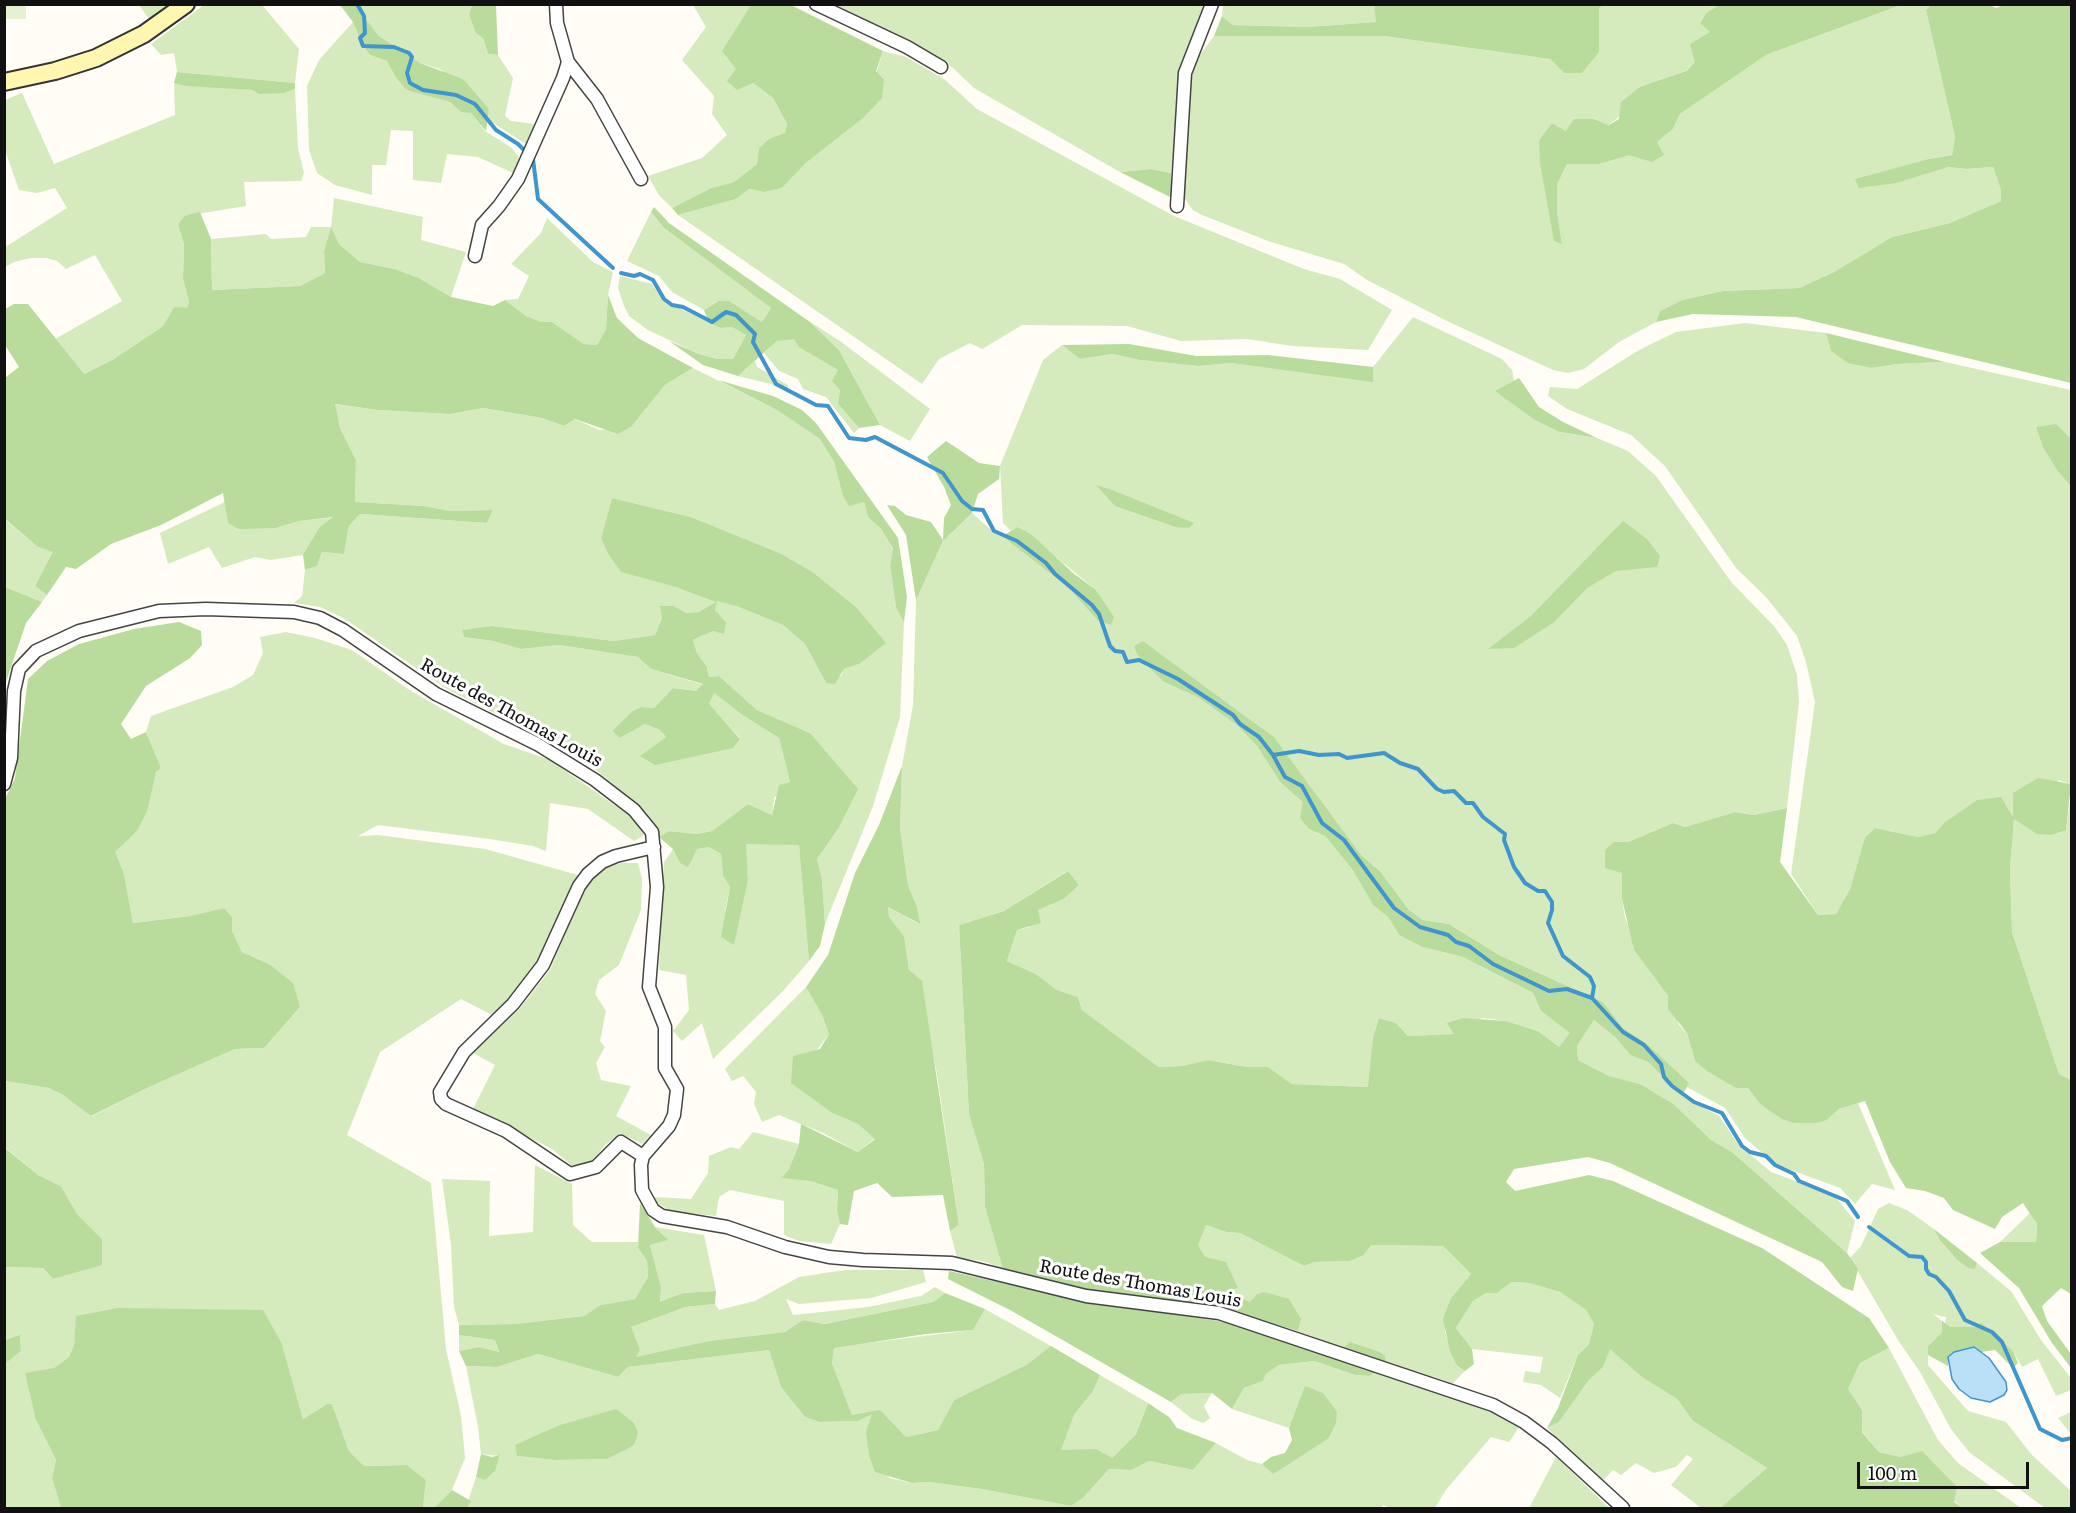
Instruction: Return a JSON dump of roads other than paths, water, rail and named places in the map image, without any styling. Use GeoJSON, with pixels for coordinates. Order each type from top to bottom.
{"type":"FeatureCollection","features":[{"type":"Feature","properties":{"kind":"main road"},"geometry":{"type":"LineString","coordinates":[[4,82],[55,71],[96,58],[144,34],[186,4]]}},
{"type":"Feature","properties":{"kind":"street"},"geometry":{"type":"LineString","coordinates":[[556,4],[557,23],[568,62],[597,99],[641,179]]}},
{"type":"Feature","properties":{"kind":"street"},"geometry":{"type":"LineString","coordinates":[[816,4],[941,67]]}},
{"type":"Feature","properties":{"kind":"street"},"geometry":{"type":"LineString","coordinates":[[1177,206],[1185,73],[1212,4]]}},
{"type":"Feature","properties":{"kind":"street"},"geometry":{"type":"LineString","coordinates":[[475,256],[482,225],[509,194],[529,156],[568,62]]}},
{"type":"Feature","properties":{"kind":"street","name":"Route des Thomas Louis"},"geometry":{"type":"LineString","coordinates":[[4,784],[11,758],[14,691],[19,669],[36,651],[79,631],[159,611],[206,609],[294,612],[320,618],[343,630],[436,694],[537,744],[595,780],[645,821],[652,832],[657,897],[649,987],[665,1027],[665,1068],[677,1089],[674,1115],[669,1126],[643,1156],[640,1177],[642,1190],[653,1210],[662,1216],[727,1227],[785,1247],[829,1257],[952,1263],[1086,1296],[1219,1313],[1493,1405],[1524,1422],[1556,1446],[1623,1509]]}},
{"type":"Feature","properties":{"kind":"street"},"geometry":{"type":"LineString","coordinates":[[643,1156],[621,1143],[596,1167],[570,1174],[506,1131],[446,1104],[441,1099],[440,1092],[464,1052],[513,1004],[543,965],[579,886],[588,874],[602,862],[616,856],[654,847]]}},
{"type":"Feature","properties":{"kind":"water"},"geometry":{"type":"Polygon","coordinates":[[[1974,1347],[1989,1358],[2006,1382],[2007,1390],[2004,1395],[1990,1402],[1971,1398],[1959,1389],[1952,1379],[1948,1357],[1954,1352],[1974,1347]]]}},
{"type":"Feature","properties":{"kind":"waterway"},"geometry":{"type":"LineString","coordinates":[[357,4],[364,16],[365,33],[360,38],[363,46],[394,47],[409,53],[412,57],[407,73],[410,83],[423,90],[456,95],[475,104],[496,130],[518,144],[533,159],[538,199],[613,268]]}},
{"type":"Feature","properties":{"kind":"waterway"},"geometry":{"type":"LineString","coordinates":[[621,273],[634,276],[640,274],[653,280],[664,299],[672,305],[683,307],[712,322],[726,312],[736,315],[755,334],[753,342],[776,384],[816,405],[828,406],[849,438],[866,440],[875,437],[943,473],[962,501],[972,509],[983,510],[994,531],[1017,541],[1046,563],[1055,574],[1092,605],[1099,614],[1110,646],[1115,651],[1123,652],[1127,662],[1139,660],[1178,679],[1233,715],[1240,724],[1259,737],[1273,755],[1285,777],[1302,786],[1322,823],[1344,840],[1394,908],[1420,927],[1448,935],[1456,942],[1469,946],[1493,964],[1549,991],[1567,989],[1592,998],[1623,1032],[1644,1045],[1661,1064],[1664,1077],[1672,1086],[1694,1102],[1722,1113],[1742,1146],[1750,1152],[1766,1156],[1775,1165],[1794,1174],[1799,1181],[1847,1201],[1858,1217]]}},
{"type":"Feature","properties":{"kind":"waterway"},"geometry":{"type":"LineString","coordinates":[[1273,755],[1299,751],[1319,755],[1339,754],[1347,758],[1384,753],[1400,763],[1418,769],[1437,789],[1444,792],[1454,791],[1466,803],[1473,803],[1483,817],[1505,834],[1504,840],[1514,867],[1525,883],[1538,891],[1545,891],[1552,902],[1548,923],[1563,956],[1590,977],[1594,986],[1592,998]]}},
{"type":"Feature","properties":{"kind":"waterway"},"geometry":{"type":"LineString","coordinates":[[1869,1227],[1909,1256],[1922,1257],[1929,1274],[1936,1277],[1949,1291],[1965,1320],[1992,1332],[2002,1342],[2040,1429],[2062,1440],[2072,1438]]}}]}
